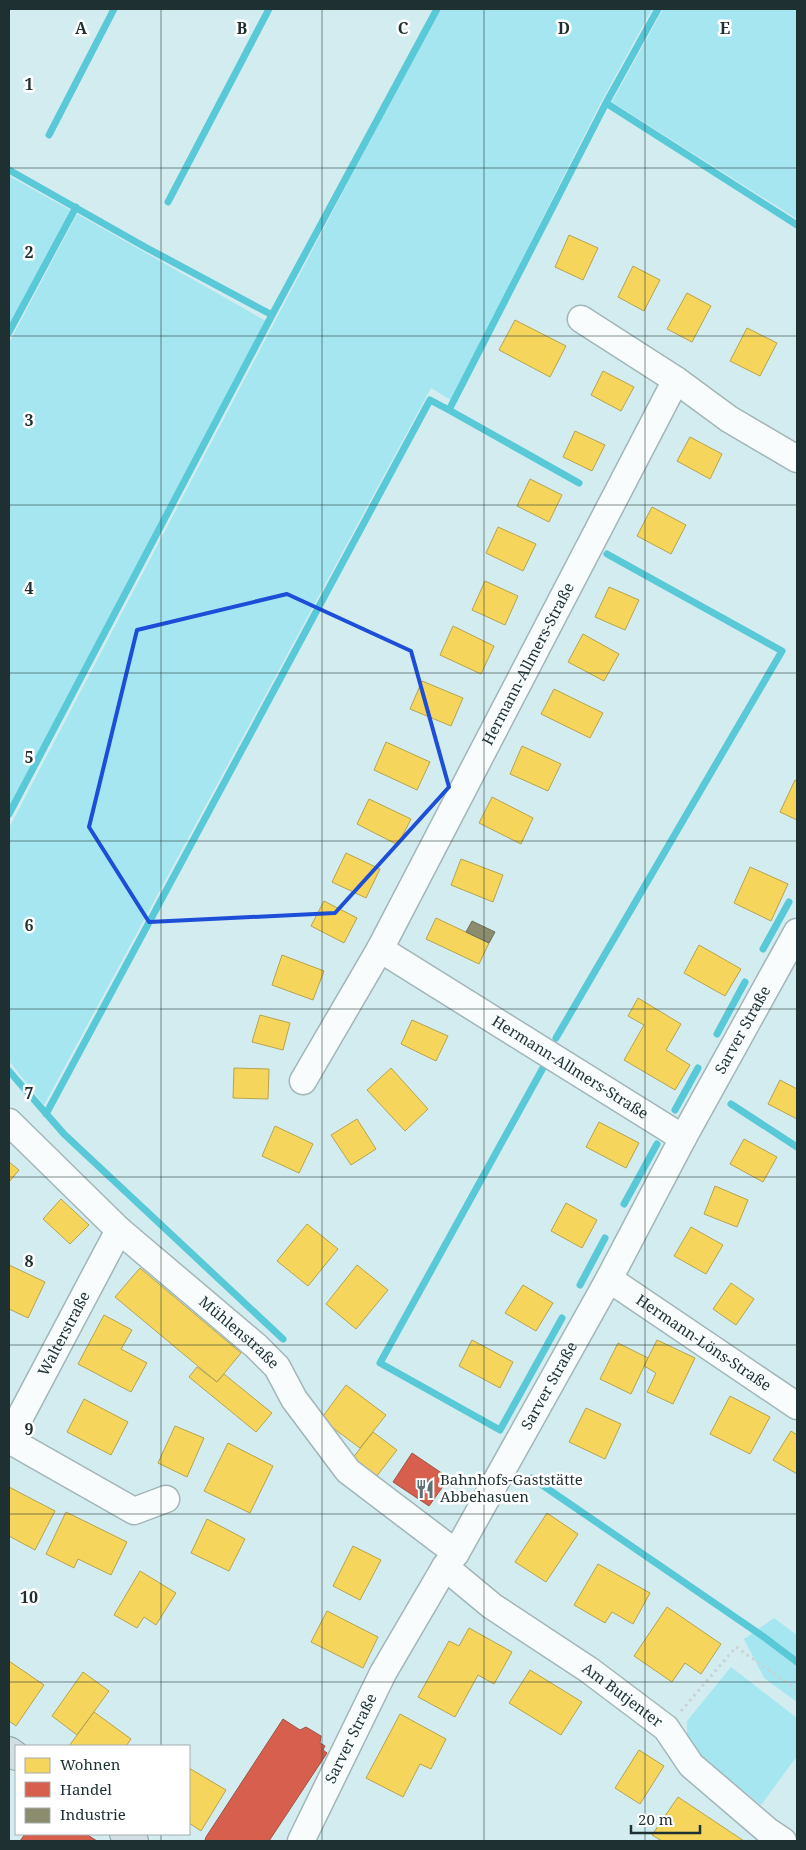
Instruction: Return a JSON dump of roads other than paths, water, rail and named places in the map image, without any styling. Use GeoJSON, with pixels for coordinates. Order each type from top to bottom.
{"type":"FeatureCollection","features":[{"type":"Feature","properties":{"kind":"street"},"geometry":{"type":"LineString","coordinates":[[581,319],[676,380],[729,420],[797,459]]}},
{"type":"Feature","properties":{"kind":"street","name":"Hermann-Allmers-Straße"},"geometry":{"type":"LineString","coordinates":[[303,1081],[380,949],[676,380]]}},
{"type":"Feature","properties":{"kind":"street","name":"Sarver Straße"},"geometry":{"type":"LineString","coordinates":[[301,1841],[383,1673],[451,1560],[609,1279],[683,1138],[797,932]]}},
{"type":"Feature","properties":{"kind":"street","name":"Hermann-Allmers-Straße"},"geometry":{"type":"LineString","coordinates":[[380,949],[683,1138]]}},
{"type":"Feature","properties":{"kind":"street","name":"Mühlenstraße"},"geometry":{"type":"LineString","coordinates":[[9,1122],[119,1230],[256,1346],[276,1367],[294,1399],[348,1471],[451,1560]]}},
{"type":"Feature","properties":{"kind":"street","name":"Walterstraße"},"geometry":{"type":"LineString","coordinates":[[119,1230],[9,1439],[134,1511],[166,1499]]}},
{"type":"Feature","properties":{"kind":"street","name":"Hermann-Löns-Straße"},"geometry":{"type":"LineString","coordinates":[[609,1279],[797,1406]]}},
{"type":"Feature","properties":{"kind":"street","name":"Am Butjenter"},"geometry":{"type":"LineString","coordinates":[[451,1560],[492,1606],[589,1670],[666,1728],[691,1765],[782,1841]]}},
{"type":"Feature","properties":{"kind":"waterway"},"geometry":{"type":"LineString","coordinates":[[49,135],[114,9]]}},
{"type":"Feature","properties":{"kind":"waterway"},"geometry":{"type":"LineString","coordinates":[[168,202],[269,9]]}},
{"type":"Feature","properties":{"kind":"waterway"},"geometry":{"type":"LineString","coordinates":[[9,814],[272,315],[437,9]]}},
{"type":"Feature","properties":{"kind":"waterway"},"geometry":{"type":"LineString","coordinates":[[46,1114],[430,400],[449,410],[606,103],[658,9]]}},
{"type":"Feature","properties":{"kind":"waterway"},"geometry":{"type":"LineString","coordinates":[[606,103],[797,225]]}},
{"type":"Feature","properties":{"kind":"waterway"},"geometry":{"type":"LineString","coordinates":[[9,170],[145,247],[272,315]]}},
{"type":"Feature","properties":{"kind":"waterway"},"geometry":{"type":"LineString","coordinates":[[9,332],[76,207]]}},
{"type":"Feature","properties":{"kind":"waterway"},"geometry":{"type":"LineString","coordinates":[[449,410],[579,483]]}},
{"type":"Feature","properties":{"kind":"waterway"},"geometry":{"type":"LineString","coordinates":[[556,1038],[782,651],[607,554]]}},
{"type":"Feature","properties":{"kind":"waterway"},"geometry":{"type":"LineString","coordinates":[[763,949],[789,902]]}},
{"type":"Feature","properties":{"kind":"waterway"},"geometry":{"type":"LineString","coordinates":[[717,1034],[745,982]]}},
{"type":"Feature","properties":{"kind":"waterway"},"geometry":{"type":"LineString","coordinates":[[544,1066],[380,1363],[500,1430],[562,1318]]}},
{"type":"Feature","properties":{"kind":"waterway"},"geometry":{"type":"LineString","coordinates":[[675,1110],[698,1068]]}},
{"type":"Feature","properties":{"kind":"waterway"},"geometry":{"type":"LineString","coordinates":[[9,1071],[64,1134],[283,1339]]}},
{"type":"Feature","properties":{"kind":"waterway"},"geometry":{"type":"LineString","coordinates":[[731,1104],[797,1147]]}},
{"type":"Feature","properties":{"kind":"waterway"},"geometry":{"type":"LineString","coordinates":[[624,1204],[657,1144]]}},
{"type":"Feature","properties":{"kind":"waterway"},"geometry":{"type":"LineString","coordinates":[[580,1285],[605,1238]]}},
{"type":"Feature","properties":{"kind":"waterway"},"geometry":{"type":"LineString","coordinates":[[532,1478],[764,1637],[797,1662]]}},
{"type":"Feature","properties":{"kind":"place","name":"Bahnhofs-Gaststätte Abbehasuen"},"geometry":{"type":"Point","coordinates":[425,1489]}}]}
